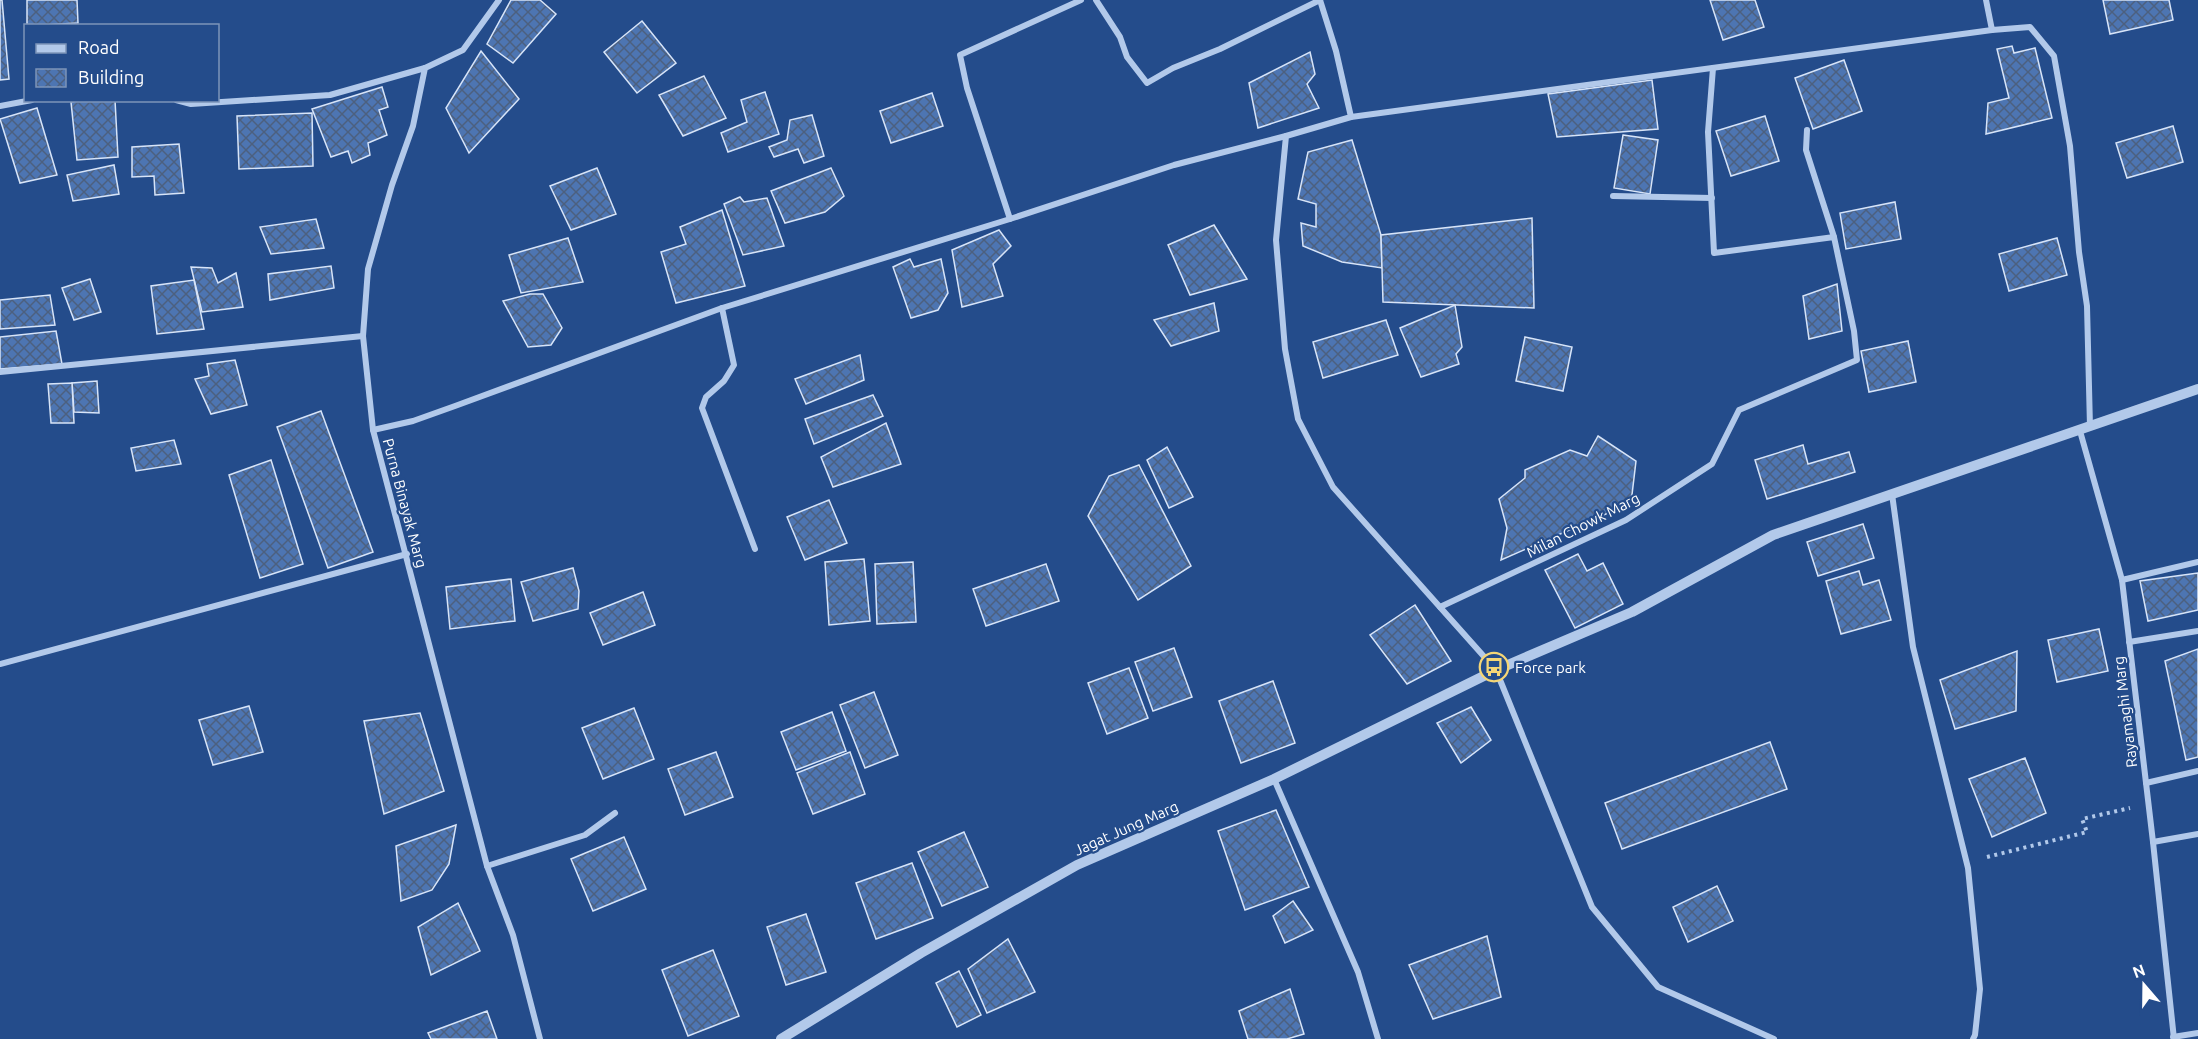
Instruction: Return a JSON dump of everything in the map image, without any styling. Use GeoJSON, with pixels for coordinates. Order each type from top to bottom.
{"type":"FeatureCollection","features":[{"type":"Feature","properties":{"kind":"street"},"geometry":{"type":"LineString","coordinates":[[184,102],[191,104],[330,95],[426,68],[463,50],[500,0]]}},
{"type":"Feature","properties":{"kind":"street"},"geometry":{"type":"LineString","coordinates":[[1010,219],[967,88],[960,55],[1081,0]]}},
{"type":"Feature","properties":{"kind":"street"},"geometry":{"type":"LineString","coordinates":[[1096,0],[1120,37],[1127,57],[1147,83],[1173,68],[1220,49],[1320,0],[1336,51],[1351,117]]}},
{"type":"Feature","properties":{"kind":"street"},"geometry":{"type":"LineString","coordinates":[[373,430],[413,421],[722,308],[1010,219],[1174,165],[1351,117],[1992,30],[1986,0]]}},
{"type":"Feature","properties":{"kind":"street","name":"Rayamaghi Marg"},"geometry":{"type":"LineString","coordinates":[[1992,30],[2030,27],[2054,56],[2070,146],[2079,252],[2087,306],[2085,429],[2122,580],[2149,804],[2173,1038]]}},
{"type":"Feature","properties":{"kind":"street","name":"Purna Binayak Marg"},"geometry":{"type":"LineString","coordinates":[[426,68],[413,126],[392,185],[369,269],[363,336],[373,430],[487,866],[513,935],[540,1039]]}},
{"type":"Feature","properties":{"kind":"street"},"geometry":{"type":"LineString","coordinates":[[1713,68],[1708,132],[1714,253],[1834,237],[1806,150],[1807,130]]}},
{"type":"Feature","properties":{"kind":"street"},"geometry":{"type":"LineString","coordinates":[[0,106],[24,102]]}},
{"type":"Feature","properties":{"kind":"street"},"geometry":{"type":"LineString","coordinates":[[1287,136],[1276,240],[1285,349],[1298,419],[1333,487],[1496,670],[1592,907],[1658,987],[1774,1039]]}},
{"type":"Feature","properties":{"kind":"street"},"geometry":{"type":"LineString","coordinates":[[1613,196],[1712,198]]}},
{"type":"Feature","properties":{"kind":"street","name":"Milan Chowk Marg"},"geometry":{"type":"LineString","coordinates":[[1440,607],[1626,520],[1712,464],[1739,410],[1857,360],[1854,331],[1834,237]]}},
{"type":"Feature","properties":{"kind":"street"},"geometry":{"type":"LineString","coordinates":[[722,308],[734,365],[724,381],[706,397],[702,408],[755,549]]}},
{"type":"Feature","properties":{"kind":"street"},"geometry":{"type":"LineString","coordinates":[[0,372],[363,336]]}},
{"type":"Feature","properties":{"kind":"street","name":"Jagat Jung Marg"},"geometry":{"type":"LineString","coordinates":[[781,1039],[921,953],[1077,865],[1274,779],[1496,670],[1632,612],[1773,535],[2198,389]]}},
{"type":"Feature","properties":{"kind":"street"},"geometry":{"type":"LineString","coordinates":[[1892,494],[1913,647],[1966,862],[1980,989],[1973,1039]]}},
{"type":"Feature","properties":{"kind":"street"},"geometry":{"type":"LineString","coordinates":[[0,664],[407,554]]}},
{"type":"Feature","properties":{"kind":"street"},"geometry":{"type":"LineString","coordinates":[[2122,580],[2198,562]]}},
{"type":"Feature","properties":{"kind":"street"},"geometry":{"type":"LineString","coordinates":[[2129,642],[2198,631]]}},
{"type":"Feature","properties":{"kind":"street"},"geometry":{"type":"LineString","coordinates":[[2146,783],[2198,771]]}},
{"type":"Feature","properties":{"kind":"street"},"geometry":{"type":"LineString","coordinates":[[1274,779],[1358,972],[1378,1039]]}},
{"type":"Feature","properties":{"kind":"street"},"geometry":{"type":"LineString","coordinates":[[487,866],[585,835],[615,813]]}},
{"type":"Feature","properties":{"kind":"street"},"geometry":{"type":"LineString","coordinates":[[2153,842],[2198,834]]}},
{"type":"Feature","properties":{"kind":"street"},"geometry":{"type":"LineString","coordinates":[[2173,1038],[2198,1033]]}},
{"type":"Feature","properties":{"kind":"path"},"geometry":{"type":"LineString","coordinates":[[1966,862],[2087,832],[2082,819],[2149,804]]}},
{"type":"Feature","properties":{"kind":"building"},"geometry":{"type":"Polygon","coordinates":[[[0,0],[2,0],[9,79],[0,80],[0,0]]]}},
{"type":"Feature","properties":{"kind":"building"},"geometry":{"type":"Polygon","coordinates":[[[27,0],[77,0],[78,23],[27,24],[27,0]]]}},
{"type":"Feature","properties":{"kind":"building"},"geometry":{"type":"Polygon","coordinates":[[[511,0],[540,0],[556,14],[513,63],[487,44],[511,0]]]}},
{"type":"Feature","properties":{"kind":"building"},"geometry":{"type":"Polygon","coordinates":[[[1710,0],[1755,0],[1764,27],[1723,40],[1710,0]]]}},
{"type":"Feature","properties":{"kind":"building"},"geometry":{"type":"Polygon","coordinates":[[[2103,0],[2169,0],[2173,20],[2110,34],[2103,0]]]}},
{"type":"Feature","properties":{"kind":"building"},"geometry":{"type":"Polygon","coordinates":[[[642,21],[676,63],[637,93],[604,52],[642,21]]]}},
{"type":"Feature","properties":{"kind":"building"},"geometry":{"type":"Polygon","coordinates":[[[2012,46],[2014,53],[2035,48],[2052,118],[1986,134],[1988,103],[2009,98],[1997,49],[2012,46]]]}},
{"type":"Feature","properties":{"kind":"building"},"geometry":{"type":"Polygon","coordinates":[[[481,51],[519,99],[469,153],[446,108],[481,51]]]}},
{"type":"Feature","properties":{"kind":"building"},"geometry":{"type":"Polygon","coordinates":[[[1310,52],[1315,74],[1307,84],[1319,108],[1258,128],[1249,83],[1310,52]]]}},
{"type":"Feature","properties":{"kind":"building"},"geometry":{"type":"Polygon","coordinates":[[[1844,60],[1862,111],[1813,129],[1795,78],[1844,60]]]}},
{"type":"Feature","properties":{"kind":"building"},"geometry":{"type":"Polygon","coordinates":[[[704,76],[726,118],[683,136],[659,95],[704,76]]]}},
{"type":"Feature","properties":{"kind":"building"},"geometry":{"type":"Polygon","coordinates":[[[1652,80],[1658,129],[1557,137],[1548,94],[1652,80]]]}},
{"type":"Feature","properties":{"kind":"building"},"geometry":{"type":"Polygon","coordinates":[[[382,87],[388,107],[379,110],[387,135],[368,143],[370,155],[352,163],[348,151],[331,157],[312,109],[382,87]]]}},
{"type":"Feature","properties":{"kind":"building"},"geometry":{"type":"Polygon","coordinates":[[[765,92],[779,134],[728,152],[721,133],[747,122],[741,100],[765,92]]]}},
{"type":"Feature","properties":{"kind":"building"},"geometry":{"type":"Polygon","coordinates":[[[932,93],[943,126],[891,143],[880,111],[932,93]]]}},
{"type":"Feature","properties":{"kind":"building"},"geometry":{"type":"Polygon","coordinates":[[[71,102],[115,102],[118,157],[77,160],[71,102]]]}},
{"type":"Feature","properties":{"kind":"building"},"geometry":{"type":"Polygon","coordinates":[[[37,108],[57,175],[20,183],[0,119],[37,108]]]}},
{"type":"Feature","properties":{"kind":"building"},"geometry":{"type":"Polygon","coordinates":[[[312,113],[313,166],[239,169],[237,116],[312,113]]]}},
{"type":"Feature","properties":{"kind":"building"},"geometry":{"type":"Polygon","coordinates":[[[812,115],[824,156],[804,163],[798,149],[774,157],[769,147],[787,140],[790,120],[812,115]]]}},
{"type":"Feature","properties":{"kind":"building"},"geometry":{"type":"Polygon","coordinates":[[[1765,116],[1779,161],[1731,176],[1716,131],[1765,116]]]}},
{"type":"Feature","properties":{"kind":"building"},"geometry":{"type":"Polygon","coordinates":[[[2173,126],[2183,162],[2127,178],[2116,143],[2173,126]]]}},
{"type":"Feature","properties":{"kind":"building"},"geometry":{"type":"Polygon","coordinates":[[[1623,135],[1658,140],[1650,194],[1614,188],[1623,135]]]}},
{"type":"Feature","properties":{"kind":"building"},"geometry":{"type":"Polygon","coordinates":[[[1352,140],[1381,235],[1382,268],[1342,262],[1303,246],[1301,223],[1316,227],[1316,204],[1298,199],[1308,152],[1352,140]]]}},
{"type":"Feature","properties":{"kind":"building"},"geometry":{"type":"Polygon","coordinates":[[[179,144],[184,193],[155,195],[154,176],[132,177],[132,147],[179,144]]]}},
{"type":"Feature","properties":{"kind":"building"},"geometry":{"type":"Polygon","coordinates":[[[114,165],[119,194],[73,201],[67,175],[114,165]]]}},
{"type":"Feature","properties":{"kind":"building"},"geometry":{"type":"Polygon","coordinates":[[[597,168],[616,214],[571,230],[550,186],[597,168]]]}},
{"type":"Feature","properties":{"kind":"building"},"geometry":{"type":"Polygon","coordinates":[[[831,168],[844,196],[825,212],[785,223],[771,191],[831,168]]]}},
{"type":"Feature","properties":{"kind":"building"},"geometry":{"type":"Polygon","coordinates":[[[740,197],[744,202],[767,198],[784,246],[743,255],[724,204],[740,197]]]}},
{"type":"Feature","properties":{"kind":"building"},"geometry":{"type":"Polygon","coordinates":[[[1895,202],[1901,239],[1846,249],[1840,213],[1895,202]]]}},
{"type":"Feature","properties":{"kind":"building"},"geometry":{"type":"Polygon","coordinates":[[[722,210],[745,286],[676,303],[661,252],[686,244],[680,227],[722,210]]]}},
{"type":"Feature","properties":{"kind":"building"},"geometry":{"type":"Polygon","coordinates":[[[1532,218],[1534,308],[1383,302],[1381,235],[1532,218]]]}},
{"type":"Feature","properties":{"kind":"building"},"geometry":{"type":"Polygon","coordinates":[[[316,219],[324,248],[271,254],[260,227],[316,219]]]}},
{"type":"Feature","properties":{"kind":"building"},"geometry":{"type":"Polygon","coordinates":[[[1214,225],[1247,279],[1190,295],[1168,245],[1214,225]]]}},
{"type":"Feature","properties":{"kind":"building"},"geometry":{"type":"Polygon","coordinates":[[[999,230],[1011,246],[993,264],[1003,296],[962,307],[952,250],[999,230]]]}},
{"type":"Feature","properties":{"kind":"building"},"geometry":{"type":"Polygon","coordinates":[[[568,238],[583,282],[521,293],[509,255],[568,238]]]}},
{"type":"Feature","properties":{"kind":"building"},"geometry":{"type":"Polygon","coordinates":[[[2057,238],[2067,275],[2009,291],[1999,254],[2057,238]]]}},
{"type":"Feature","properties":{"kind":"building"},"geometry":{"type":"Polygon","coordinates":[[[910,259],[914,267],[941,259],[948,293],[938,310],[911,318],[893,267],[910,259]]]}},
{"type":"Feature","properties":{"kind":"building"},"geometry":{"type":"Polygon","coordinates":[[[331,266],[334,288],[270,300],[268,274],[331,266]]]}},
{"type":"Feature","properties":{"kind":"building"},"geometry":{"type":"Polygon","coordinates":[[[191,267],[212,268],[218,283],[236,273],[243,307],[202,312],[191,267]]]}},
{"type":"Feature","properties":{"kind":"building"},"geometry":{"type":"Polygon","coordinates":[[[90,279],[101,312],[74,320],[62,288],[90,279]]]}},
{"type":"Feature","properties":{"kind":"building"},"geometry":{"type":"Polygon","coordinates":[[[194,280],[204,329],[157,334],[151,286],[194,280]]]}},
{"type":"Feature","properties":{"kind":"building"},"geometry":{"type":"Polygon","coordinates":[[[1837,284],[1842,331],[1809,339],[1803,296],[1837,284]]]}},
{"type":"Feature","properties":{"kind":"building"},"geometry":{"type":"Polygon","coordinates":[[[530,294],[543,294],[562,328],[551,345],[528,347],[503,301],[530,294]]]}},
{"type":"Feature","properties":{"kind":"building"},"geometry":{"type":"Polygon","coordinates":[[[50,295],[55,325],[0,329],[0,300],[50,295]]]}},
{"type":"Feature","properties":{"kind":"building"},"geometry":{"type":"Polygon","coordinates":[[[1214,303],[1219,331],[1171,346],[1154,320],[1214,303]]]}},
{"type":"Feature","properties":{"kind":"building"},"geometry":{"type":"Polygon","coordinates":[[[1455,305],[1462,347],[1456,354],[1459,364],[1421,377],[1400,328],[1455,305]]]}},
{"type":"Feature","properties":{"kind":"building"},"geometry":{"type":"Polygon","coordinates":[[[1386,320],[1398,355],[1323,378],[1313,342],[1386,320]]]}},
{"type":"Feature","properties":{"kind":"building"},"geometry":{"type":"Polygon","coordinates":[[[56,331],[62,364],[0,369],[0,337],[56,331]]]}},
{"type":"Feature","properties":{"kind":"building"},"geometry":{"type":"Polygon","coordinates":[[[1525,337],[1572,347],[1563,391],[1516,381],[1525,337]]]}},
{"type":"Feature","properties":{"kind":"building"},"geometry":{"type":"Polygon","coordinates":[[[1908,341],[1916,382],[1869,392],[1861,351],[1908,341]]]}},
{"type":"Feature","properties":{"kind":"building"},"geometry":{"type":"Polygon","coordinates":[[[860,355],[864,380],[806,404],[795,379],[860,355]]]}},
{"type":"Feature","properties":{"kind":"building"},"geometry":{"type":"Polygon","coordinates":[[[235,360],[247,405],[211,414],[195,379],[209,376],[207,364],[235,360]]]}},
{"type":"Feature","properties":{"kind":"building"},"geometry":{"type":"Polygon","coordinates":[[[97,381],[99,413],[74,412],[72,383],[97,381]]]}},
{"type":"Feature","properties":{"kind":"building"},"geometry":{"type":"Polygon","coordinates":[[[72,383],[74,423],[51,423],[48,384],[72,383]]]}},
{"type":"Feature","properties":{"kind":"building"},"geometry":{"type":"Polygon","coordinates":[[[873,395],[883,416],[814,444],[805,419],[873,395]]]}},
{"type":"Feature","properties":{"kind":"building"},"geometry":{"type":"Polygon","coordinates":[[[321,411],[373,552],[328,568],[277,427],[321,411]]]}},
{"type":"Feature","properties":{"kind":"building"},"geometry":{"type":"Polygon","coordinates":[[[886,423],[901,464],[833,487],[821,457],[886,423]]]}},
{"type":"Feature","properties":{"kind":"building"},"geometry":{"type":"Polygon","coordinates":[[[1598,436],[1636,461],[1631,503],[1501,560],[1507,528],[1499,499],[1525,478],[1525,470],[1570,450],[1587,456],[1598,436]]]}},
{"type":"Feature","properties":{"kind":"building"},"geometry":{"type":"Polygon","coordinates":[[[174,440],[181,464],[136,471],[131,448],[174,440]]]}},
{"type":"Feature","properties":{"kind":"building"},"geometry":{"type":"Polygon","coordinates":[[[1803,445],[1808,464],[1849,452],[1855,472],[1767,499],[1755,460],[1803,445]]]}},
{"type":"Feature","properties":{"kind":"building"},"geometry":{"type":"Polygon","coordinates":[[[1167,447],[1193,497],[1169,508],[1147,460],[1167,447]]]}},
{"type":"Feature","properties":{"kind":"building"},"geometry":{"type":"Polygon","coordinates":[[[271,460],[303,564],[260,578],[229,475],[271,460]]]}},
{"type":"Feature","properties":{"kind":"building"},"geometry":{"type":"Polygon","coordinates":[[[1139,465],[1191,566],[1138,600],[1088,516],[1109,476],[1139,465]]]}},
{"type":"Feature","properties":{"kind":"building"},"geometry":{"type":"Polygon","coordinates":[[[829,500],[847,543],[805,560],[787,517],[829,500]]]}},
{"type":"Feature","properties":{"kind":"building"},"geometry":{"type":"Polygon","coordinates":[[[1863,524],[1874,558],[1818,576],[1807,542],[1863,524]]]}},
{"type":"Feature","properties":{"kind":"building"},"geometry":{"type":"Polygon","coordinates":[[[1578,554],[1587,571],[1603,563],[1623,604],[1575,628],[1545,570],[1578,554]]]}},
{"type":"Feature","properties":{"kind":"building"},"geometry":{"type":"Polygon","coordinates":[[[864,559],[870,621],[829,625],[825,562],[864,559]]]}},
{"type":"Feature","properties":{"kind":"building"},"geometry":{"type":"Polygon","coordinates":[[[913,562],[916,622],[877,624],[875,564],[913,562]]]}},
{"type":"Feature","properties":{"kind":"building"},"geometry":{"type":"Polygon","coordinates":[[[1046,564],[1059,601],[986,626],[973,589],[1046,564]]]}},
{"type":"Feature","properties":{"kind":"building"},"geometry":{"type":"Polygon","coordinates":[[[573,568],[579,591],[578,609],[533,621],[521,582],[573,568]]]}},
{"type":"Feature","properties":{"kind":"building"},"geometry":{"type":"Polygon","coordinates":[[[1859,571],[1863,585],[1879,580],[1891,620],[1841,634],[1826,581],[1859,571]]]}},
{"type":"Feature","properties":{"kind":"building"},"geometry":{"type":"Polygon","coordinates":[[[2198,573],[2198,610],[2148,621],[2140,581],[2198,573]]]}},
{"type":"Feature","properties":{"kind":"building"},"geometry":{"type":"Polygon","coordinates":[[[511,579],[515,621],[450,629],[446,587],[511,579]]]}},
{"type":"Feature","properties":{"kind":"building"},"geometry":{"type":"Polygon","coordinates":[[[643,592],[655,625],[603,645],[590,613],[643,592]]]}},
{"type":"Feature","properties":{"kind":"building"},"geometry":{"type":"Polygon","coordinates":[[[1415,605],[1451,661],[1407,684],[1370,635],[1415,605]]]}},
{"type":"Feature","properties":{"kind":"building"},"geometry":{"type":"Polygon","coordinates":[[[2099,629],[2108,671],[2057,682],[2048,640],[2099,629]]]}},
{"type":"Feature","properties":{"kind":"building"},"geometry":{"type":"Polygon","coordinates":[[[1174,648],[1192,697],[1153,711],[1135,662],[1174,648]]]}},
{"type":"Feature","properties":{"kind":"building"},"geometry":{"type":"Polygon","coordinates":[[[2198,649],[2198,757],[2186,760],[2165,661],[2198,649]]]}},
{"type":"Feature","properties":{"kind":"building"},"geometry":{"type":"Polygon","coordinates":[[[2017,651],[2016,711],[1955,729],[1940,680],[2017,651]]]}},
{"type":"Feature","properties":{"kind":"building"},"geometry":{"type":"Polygon","coordinates":[[[1129,668],[1148,718],[1107,734],[1088,683],[1129,668]]]}},
{"type":"Feature","properties":{"kind":"building"},"geometry":{"type":"Polygon","coordinates":[[[1273,681],[1295,743],[1241,763],[1219,701],[1273,681]]]}},
{"type":"Feature","properties":{"kind":"building"},"geometry":{"type":"Polygon","coordinates":[[[874,692],[898,755],[865,768],[840,705],[874,692]]]}},
{"type":"Feature","properties":{"kind":"building"},"geometry":{"type":"Polygon","coordinates":[[[249,706],[263,752],[213,765],[199,720],[249,706]]]}},
{"type":"Feature","properties":{"kind":"building"},"geometry":{"type":"Polygon","coordinates":[[[1471,707],[1491,740],[1461,763],[1437,723],[1471,707]]]}},
{"type":"Feature","properties":{"kind":"building"},"geometry":{"type":"Polygon","coordinates":[[[634,708],[654,759],[603,779],[582,728],[634,708]]]}},
{"type":"Feature","properties":{"kind":"building"},"geometry":{"type":"Polygon","coordinates":[[[832,712],[846,751],[796,770],[781,732],[832,712]]]}},
{"type":"Feature","properties":{"kind":"building"},"geometry":{"type":"Polygon","coordinates":[[[420,713],[444,791],[384,814],[364,721],[420,713]]]}},
{"type":"Feature","properties":{"kind":"building"},"geometry":{"type":"Polygon","coordinates":[[[1770,742],[1787,789],[1622,849],[1605,803],[1770,742]]]}},
{"type":"Feature","properties":{"kind":"building"},"geometry":{"type":"Polygon","coordinates":[[[716,752],[733,797],[685,815],[668,769],[716,752]]]}},
{"type":"Feature","properties":{"kind":"building"},"geometry":{"type":"Polygon","coordinates":[[[850,752],[865,794],[813,814],[797,773],[850,752]]]}},
{"type":"Feature","properties":{"kind":"building"},"geometry":{"type":"Polygon","coordinates":[[[2025,758],[2046,813],[1992,837],[1969,779],[2025,758]]]}},
{"type":"Feature","properties":{"kind":"building"},"geometry":{"type":"Polygon","coordinates":[[[1276,810],[1309,887],[1245,910],[1218,831],[1276,810]]]}},
{"type":"Feature","properties":{"kind":"building"},"geometry":{"type":"Polygon","coordinates":[[[456,825],[449,864],[432,890],[401,901],[396,846],[456,825]]]}},
{"type":"Feature","properties":{"kind":"building"},"geometry":{"type":"Polygon","coordinates":[[[964,832],[988,887],[942,906],[918,852],[964,832]]]}},
{"type":"Feature","properties":{"kind":"building"},"geometry":{"type":"Polygon","coordinates":[[[624,837],[646,889],[593,911],[571,859],[624,837]]]}},
{"type":"Feature","properties":{"kind":"building"},"geometry":{"type":"Polygon","coordinates":[[[912,863],[933,918],[876,939],[856,883],[912,863]]]}},
{"type":"Feature","properties":{"kind":"building"},"geometry":{"type":"Polygon","coordinates":[[[1717,886],[1733,921],[1688,942],[1673,907],[1717,886]]]}},
{"type":"Feature","properties":{"kind":"building"},"geometry":{"type":"Polygon","coordinates":[[[1293,901],[1313,930],[1285,943],[1273,916],[1293,901]]]}},
{"type":"Feature","properties":{"kind":"building"},"geometry":{"type":"Polygon","coordinates":[[[458,903],[480,951],[431,975],[418,927],[458,903]]]}},
{"type":"Feature","properties":{"kind":"building"},"geometry":{"type":"Polygon","coordinates":[[[806,914],[826,972],[786,985],[767,927],[806,914]]]}},
{"type":"Feature","properties":{"kind":"building"},"geometry":{"type":"Polygon","coordinates":[[[1487,936],[1501,997],[1433,1019],[1409,965],[1487,936]]]}},
{"type":"Feature","properties":{"kind":"building"},"geometry":{"type":"Polygon","coordinates":[[[1008,939],[1035,992],[987,1013],[968,969],[1008,939]]]}},
{"type":"Feature","properties":{"kind":"building"},"geometry":{"type":"Polygon","coordinates":[[[713,950],[739,1016],[688,1036],[662,970],[713,950]]]}},
{"type":"Feature","properties":{"kind":"building"},"geometry":{"type":"Polygon","coordinates":[[[959,971],[981,1015],[957,1027],[936,983],[959,971]]]}},
{"type":"Feature","properties":{"kind":"building"},"geometry":{"type":"Polygon","coordinates":[[[1290,989],[1304,1034],[1287,1039],[1248,1039],[1239,1011],[1290,989]]]}},
{"type":"Feature","properties":{"kind":"building"},"geometry":{"type":"Polygon","coordinates":[[[487,1011],[497,1039],[431,1039],[428,1033],[487,1011]]]}},
{"type":"Feature","properties":{"kind":"place","name":"Force park"},"geometry":{"type":"Point","coordinates":[1494,667]}}]}
